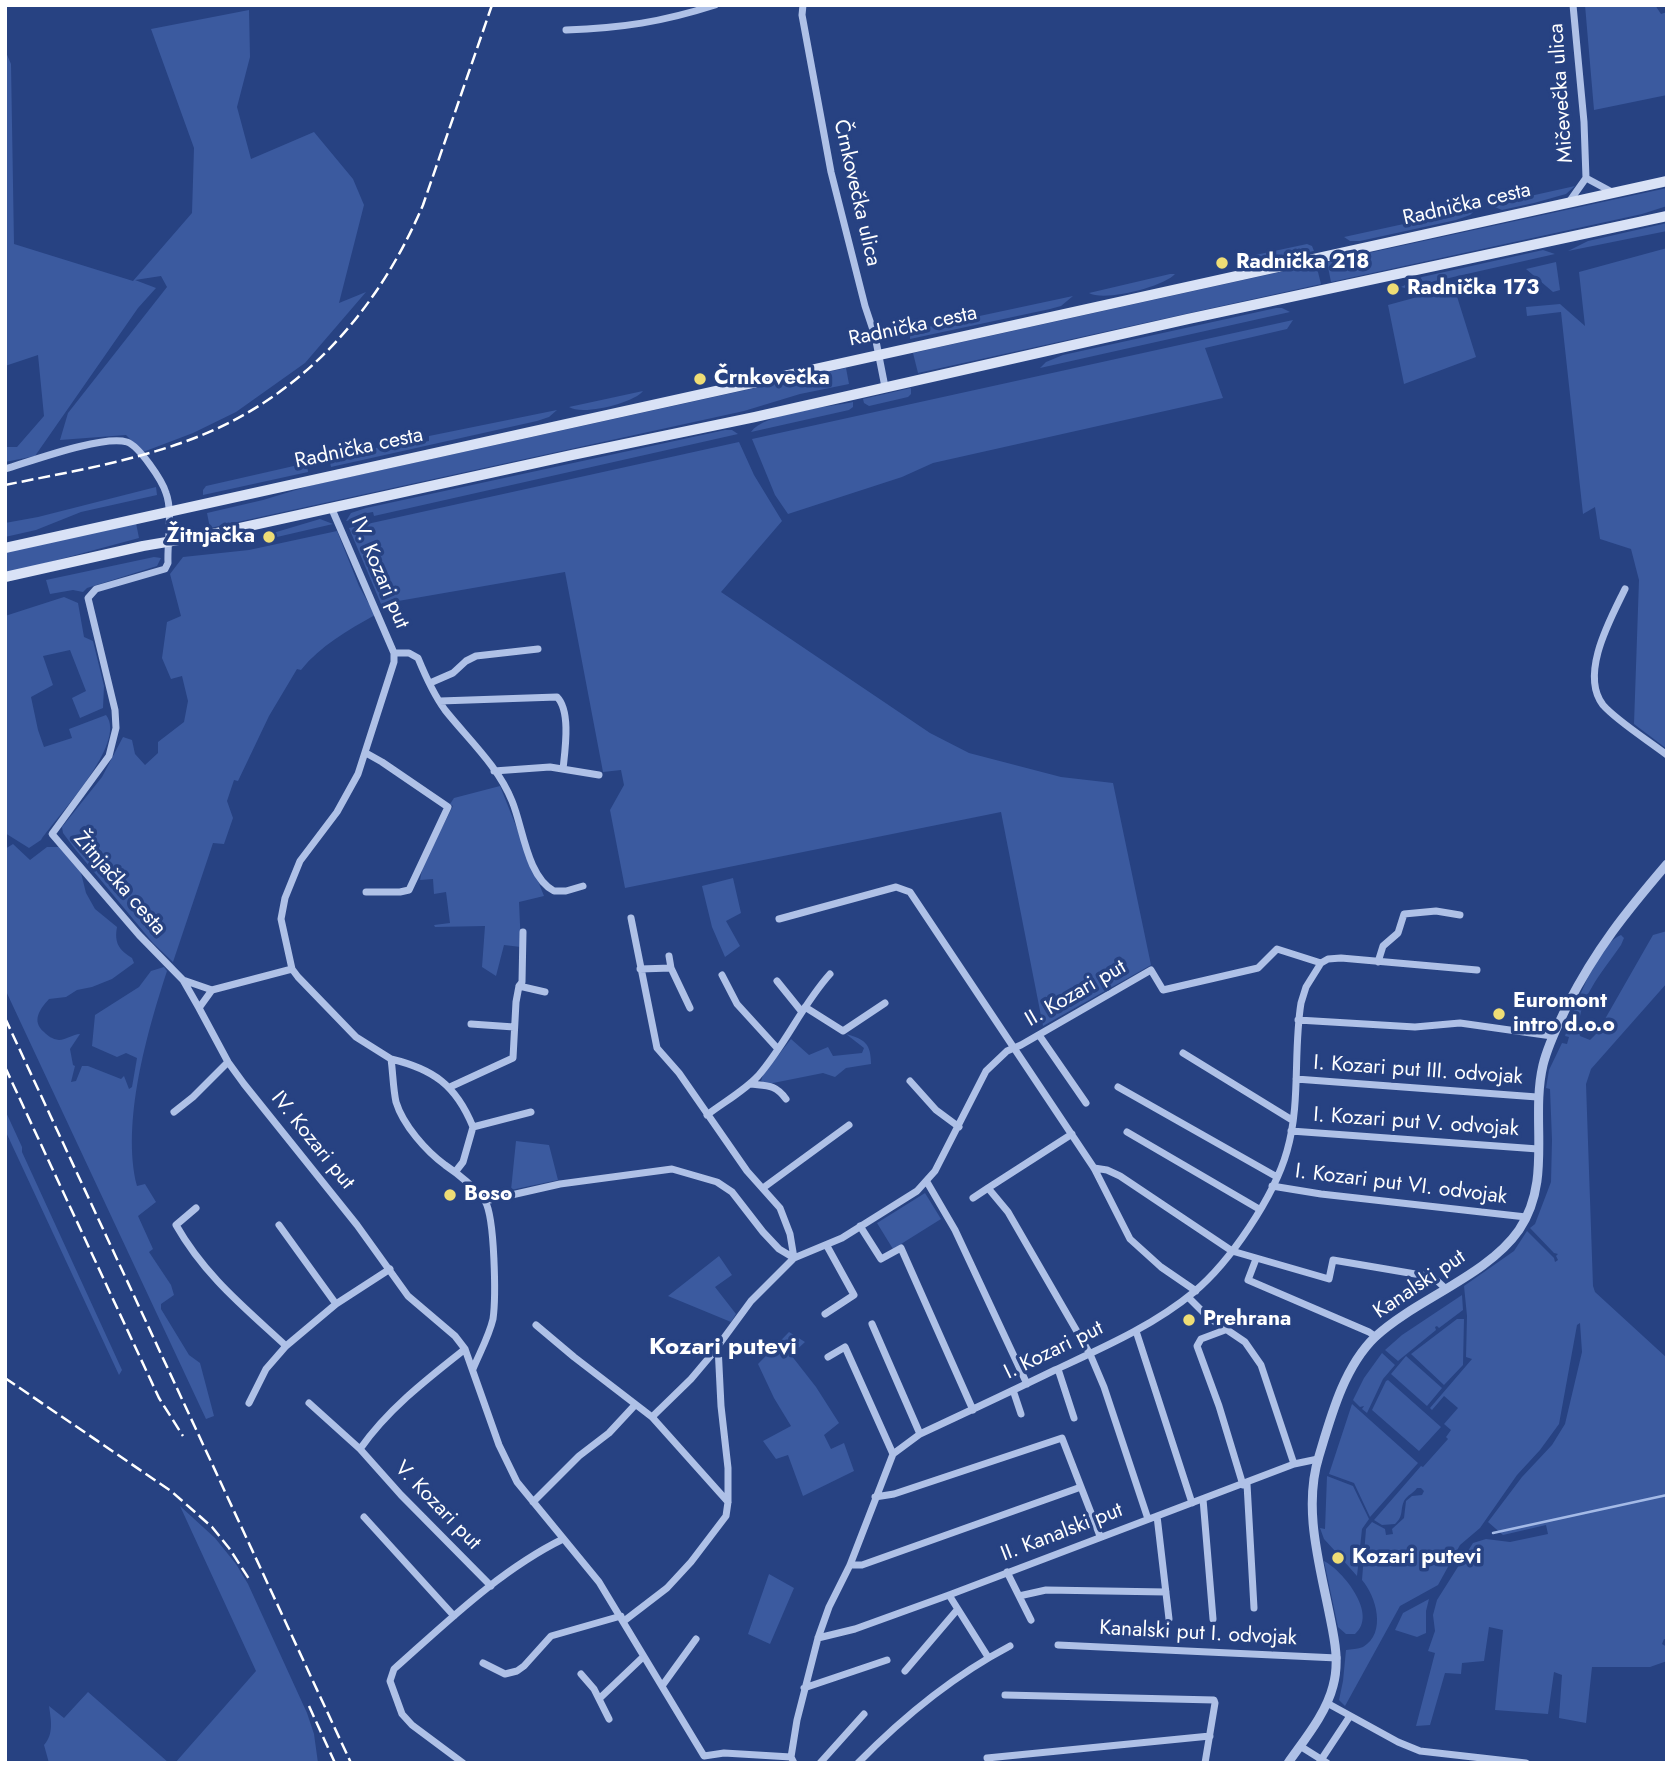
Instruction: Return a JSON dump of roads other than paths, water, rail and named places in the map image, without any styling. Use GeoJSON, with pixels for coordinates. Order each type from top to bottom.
{"type":"FeatureCollection","features":[{"type":"Feature","properties":{"kind":"main road","name":"Radnička cesta"},"geometry":{"type":"LineString","coordinates":[[5,548],[1667,181]]}},
{"type":"Feature","properties":{"kind":"main road"},"geometry":{"type":"LineString","coordinates":[[5,577],[1667,216]]}},
{"type":"Feature","properties":{"kind":"street"},"geometry":{"type":"LineString","coordinates":[[566,30],[615,28],[661,21],[715,5]]}},
{"type":"Feature","properties":{"kind":"street","name":"Črnkovečka ulica"},"geometry":{"type":"LineString","coordinates":[[803,5],[804,27],[829,159],[865,306],[875,336],[885,387]]}},
{"type":"Feature","properties":{"kind":"street","name":"Mičevečka ulica"},"geometry":{"type":"LineString","coordinates":[[1569,202],[1586,178],[1584,122],[1573,5]]}},
{"type":"Feature","properties":{"kind":"street","name":"Mičevečka ulica"},"geometry":{"type":"LineString","coordinates":[[1586,178],[1612,192]]}},
{"type":"Feature","properties":{"kind":"street"},"geometry":{"type":"LineString","coordinates":[[5,469],[68,450],[108,442],[127,442],[133,445],[155,473],[167,494],[168,542]]}},
{"type":"Feature","properties":{"kind":"street","name":"IV. Kozari put"},"geometry":{"type":"LineString","coordinates":[[331,507],[394,653],[394,662],[366,753],[349,793],[300,861],[285,898],[282,927],[292,969],[356,1037],[391,1059],[415,1065],[438,1076],[450,1087]]}},
{"type":"Feature","properties":{"kind":"street","name":"Žitnjačka cesta"},"geometry":{"type":"LineString","coordinates":[[168,542],[168,563],[165,569],[96,589],[88,598],[114,707],[116,728],[109,756],[52,834],[139,935],[183,980]]}},
{"type":"Feature","properties":{"kind":"street"},"geometry":{"type":"LineString","coordinates":[[1625,589],[1608,624],[1598,654],[1594,672],[1595,688],[1605,707],[1667,755]]}},
{"type":"Feature","properties":{"kind":"street"},"geometry":{"type":"LineString","coordinates":[[430,683],[453,673],[476,656],[538,649]]}},
{"type":"Feature","properties":{"kind":"street","name":"IV. Kozari put"},"geometry":{"type":"LineString","coordinates":[[394,653],[414,655],[440,701],[494,771],[512,799],[528,851],[542,881],[554,891],[583,886]]}},
{"type":"Feature","properties":{"kind":"street"},"geometry":{"type":"LineString","coordinates":[[440,701],[557,697],[561,701],[566,731],[563,769]]}},
{"type":"Feature","properties":{"kind":"street"},"geometry":{"type":"LineString","coordinates":[[366,753],[448,807],[409,890],[366,892]]}},
{"type":"Feature","properties":{"kind":"street"},"geometry":{"type":"LineString","coordinates":[[494,771],[550,767],[598,775]]}},
{"type":"Feature","properties":{"kind":"street","name":"Kanalski put"},"geometry":{"type":"LineString","coordinates":[[1288,1763],[1327,1703],[1334,1683],[1337,1658],[1313,1527],[1312,1489],[1318,1460],[1341,1392],[1356,1364],[1376,1337],[1497,1252],[1519,1230],[1538,1182],[1537,1097],[1543,1063],[1552,1036],[1604,940],[1667,864]]}},
{"type":"Feature","properties":{"kind":"street"},"geometry":{"type":"LineString","coordinates":[[652,1417],[691,1379],[751,1301],[794,1258],[827,1245],[927,1182],[959,1127],[986,1071],[1015,1047],[916,900],[904,888],[896,887],[779,919]]}},
{"type":"Feature","properties":{"kind":"street"},"geometry":{"type":"LineString","coordinates":[[1378,962],[1383,946],[1398,933],[1404,914],[1436,911],[1460,915]]}},
{"type":"Feature","properties":{"kind":"street"},"geometry":{"type":"LineString","coordinates":[[631,918],[657,1048],[780,1208],[794,1258]]}},
{"type":"Feature","properties":{"kind":"street"},"geometry":{"type":"LineString","coordinates":[[456,1171],[463,1162],[473,1127],[460,1100],[450,1087],[513,1058],[514,1027],[519,986],[522,982],[523,932]]}},
{"type":"Feature","properties":{"kind":"street","name":"II. Kozari put"},"geometry":{"type":"LineString","coordinates":[[1196,1291],[1161,1267],[1130,1240],[1094,1168],[1015,1047],[1151,971],[1163,990],[1258,968],[1277,949],[1321,963]]}},
{"type":"Feature","properties":{"kind":"street"},"geometry":{"type":"LineString","coordinates":[[669,956],[671,968],[690,1008]]}},
{"type":"Feature","properties":{"kind":"street"},"geometry":{"type":"LineString","coordinates":[[1321,963],[1328,959],[1341,958],[1477,970]]}},
{"type":"Feature","properties":{"kind":"street","name":"I. Kozari put"},"geometry":{"type":"LineString","coordinates":[[893,1454],[920,1434],[1136,1331],[1196,1291],[1233,1251],[1277,1177],[1287,1150],[1296,1079],[1298,1020],[1306,987],[1321,963]]}},
{"type":"Feature","properties":{"kind":"street"},"geometry":{"type":"LineString","coordinates":[[640,969],[671,968]]}},
{"type":"Feature","properties":{"kind":"street"},"geometry":{"type":"LineString","coordinates":[[183,980],[212,990],[292,969]]}},
{"type":"Feature","properties":{"kind":"street"},"geometry":{"type":"LineString","coordinates":[[707,1115],[750,1084],[830,974]]}},
{"type":"Feature","properties":{"kind":"street"},"geometry":{"type":"LineString","coordinates":[[722,975],[737,1004],[778,1049]]}},
{"type":"Feature","properties":{"kind":"street","name":"IV. Kozari put"},"geometry":{"type":"LineString","coordinates":[[183,980],[228,1062],[390,1269],[408,1296],[455,1336],[464,1349],[509,1469],[599,1582],[704,1756],[724,1753],[793,1760]]}},
{"type":"Feature","properties":{"kind":"street"},"geometry":{"type":"LineString","coordinates":[[777,981],[803,1009],[844,1031],[885,1003]]}},
{"type":"Feature","properties":{"kind":"street"},"geometry":{"type":"LineString","coordinates":[[519,986],[545,992]]}},
{"type":"Feature","properties":{"kind":"street"},"geometry":{"type":"LineString","coordinates":[[199,1008],[212,990]]}},
{"type":"Feature","properties":{"kind":"street"},"geometry":{"type":"LineString","coordinates":[[1298,1020],[1415,1027],[1460,1023],[1552,1036]]}},
{"type":"Feature","properties":{"kind":"street"},"geometry":{"type":"LineString","coordinates":[[471,1024],[514,1027]]}},
{"type":"Feature","properties":{"kind":"street"},"geometry":{"type":"LineString","coordinates":[[1039,1035],[1086,1103]]}},
{"type":"Feature","properties":{"kind":"street"},"geometry":{"type":"LineString","coordinates":[[1183,1053],[1292,1120]]}},
{"type":"Feature","properties":{"kind":"street"},"geometry":{"type":"LineString","coordinates":[[391,1059],[396,1101],[401,1113],[430,1151],[456,1171],[485,1201],[491,1220],[493,1317],[488,1336],[473,1369]]}},
{"type":"Feature","properties":{"kind":"street"},"geometry":{"type":"LineString","coordinates":[[174,1112],[228,1062]]}},
{"type":"Feature","properties":{"kind":"street","name":"I. Kozari put III. odvojak"},"geometry":{"type":"LineString","coordinates":[[1296,1079],[1537,1097]]}},
{"type":"Feature","properties":{"kind":"street"},"geometry":{"type":"LineString","coordinates":[[910,1081],[936,1110],[959,1127]]}},
{"type":"Feature","properties":{"kind":"street"},"geometry":{"type":"LineString","coordinates":[[750,1084],[772,1087],[779,1090],[786,1099]]}},
{"type":"Feature","properties":{"kind":"street","name":"I. Kozari put VI. odvojak"},"geometry":{"type":"LineString","coordinates":[[1118,1087],[1277,1177]]}},
{"type":"Feature","properties":{"kind":"street"},"geometry":{"type":"LineString","coordinates":[[473,1127],[531,1112]]}},
{"type":"Feature","properties":{"kind":"street"},"geometry":{"type":"LineString","coordinates":[[763,1188],[849,1125]]}},
{"type":"Feature","properties":{"kind":"street","name":"I. Kozari put V. odvojak"},"geometry":{"type":"LineString","coordinates":[[1291,1131],[1538,1149]]}},
{"type":"Feature","properties":{"kind":"street"},"geometry":{"type":"LineString","coordinates":[[1127,1132],[1259,1209]]}},
{"type":"Feature","properties":{"kind":"street"},"geometry":{"type":"LineString","coordinates":[[972,1198],[1072,1134]]}},
{"type":"Feature","properties":{"kind":"street"},"geometry":{"type":"LineString","coordinates":[[1094,1168],[1120,1176],[1233,1251],[1256,1259],[1329,1279],[1333,1260],[1433,1278],[1446,1289]]}},
{"type":"Feature","properties":{"kind":"street"},"geometry":{"type":"LineString","coordinates":[[485,1201],[560,1184],[672,1169],[717,1182],[732,1192],[771,1241],[794,1258]]}},
{"type":"Feature","properties":{"kind":"street"},"geometry":{"type":"LineString","coordinates":[[927,1182],[955,1230],[1027,1384]]}},
{"type":"Feature","properties":{"kind":"street","name":"I. Kozari put VI. odvojak"},"geometry":{"type":"LineString","coordinates":[[1272,1186],[1526,1217]]}},
{"type":"Feature","properties":{"kind":"street"},"geometry":{"type":"LineString","coordinates":[[988,1188],[1008,1212],[1090,1354],[1104,1387],[1148,1519]]}},
{"type":"Feature","properties":{"kind":"street"},"geometry":{"type":"LineString","coordinates":[[196,1208],[176,1225],[202,1267],[286,1346]]}},
{"type":"Feature","properties":{"kind":"street"},"geometry":{"type":"LineString","coordinates":[[279,1225],[336,1304]]}},
{"type":"Feature","properties":{"kind":"street"},"geometry":{"type":"LineString","coordinates":[[860,1226],[881,1259],[901,1248],[973,1410]]}},
{"type":"Feature","properties":{"kind":"street"},"geometry":{"type":"LineString","coordinates":[[825,1314],[854,1296],[827,1245]]}},
{"type":"Feature","properties":{"kind":"street"},"geometry":{"type":"LineString","coordinates":[[1256,1259],[1248,1280],[1376,1337]]}},
{"type":"Feature","properties":{"kind":"street"},"geometry":{"type":"LineString","coordinates":[[249,1403],[267,1369],[286,1346],[336,1304],[390,1269]]}},
{"type":"Feature","properties":{"kind":"street"},"geometry":{"type":"LineString","coordinates":[[1188,1297],[1208,1317],[1245,1342],[1261,1365],[1294,1464]]}},
{"type":"Feature","properties":{"kind":"street"},"geometry":{"type":"LineString","coordinates":[[872,1324],[920,1434]]}},
{"type":"Feature","properties":{"kind":"street"},"geometry":{"type":"LineString","coordinates":[[536,1325],[652,1417],[729,1502]]}},
{"type":"Feature","properties":{"kind":"street"},"geometry":{"type":"LineString","coordinates":[[1225,1329],[1201,1339],[1197,1346],[1245,1484],[1254,1608]]}},
{"type":"Feature","properties":{"kind":"street"},"geometry":{"type":"LineString","coordinates":[[1136,1331],[1192,1503]]}},
{"type":"Feature","properties":{"kind":"street"},"geometry":{"type":"LineString","coordinates":[[483,1663],[505,1674],[517,1671],[551,1636],[623,1618],[667,1588],[721,1525],[729,1502],[718,1346]]}},
{"type":"Feature","properties":{"kind":"street"},"geometry":{"type":"LineString","coordinates":[[793,1760],[804,1688],[818,1639],[893,1454],[845,1347],[828,1357]]}},
{"type":"Feature","properties":{"kind":"street"},"geometry":{"type":"LineString","coordinates":[[360,1449],[374,1429],[397,1405],[464,1349]]}},
{"type":"Feature","properties":{"kind":"street"},"geometry":{"type":"LineString","coordinates":[[1058,1369],[1074,1418]]}},
{"type":"Feature","properties":{"kind":"street"},"geometry":{"type":"LineString","coordinates":[[1013,1391],[1021,1414]]}},
{"type":"Feature","properties":{"kind":"street","name":"V. Kozari put"},"geometry":{"type":"LineString","coordinates":[[309,1403],[360,1449],[401,1495],[491,1586]]}},
{"type":"Feature","properties":{"kind":"street"},"geometry":{"type":"LineString","coordinates":[[533,1502],[579,1456],[609,1433],[635,1405]]}},
{"type":"Feature","properties":{"kind":"street"},"geometry":{"type":"LineString","coordinates":[[875,1497],[894,1494],[1062,1438],[1100,1536]]}},
{"type":"Feature","properties":{"kind":"street","name":"II. Kanalski put"},"geometry":{"type":"LineString","coordinates":[[818,1639],[855,1629],[949,1595],[1294,1464],[1318,1460]]}},
{"type":"Feature","properties":{"kind":"street"},"geometry":{"type":"LineString","coordinates":[[850,1565],[862,1565],[1081,1487]]}},
{"type":"Feature","properties":{"kind":"street"},"geometry":{"type":"LineString","coordinates":[[1203,1499],[1213,1619]]}},
{"type":"Feature","properties":{"kind":"street"},"geometry":{"type":"LineString","coordinates":[[1157,1516],[1169,1619]]}},
{"type":"Feature","properties":{"kind":"street"},"geometry":{"type":"LineString","coordinates":[[365,1517],[454,1616]]}},
{"type":"Feature","properties":{"kind":"street"},"geometry":{"type":"LineString","coordinates":[[464,1763],[407,1719],[399,1707],[390,1681],[394,1668],[491,1586],[527,1559],[563,1539]]}},
{"type":"Feature","properties":{"kind":"street"},"geometry":{"type":"LineString","coordinates":[[1007,1572],[1031,1620]]}},
{"type":"Feature","properties":{"kind":"street"},"geometry":{"type":"LineString","coordinates":[[1018,1595],[1054,1590],[1166,1592]]}},
{"type":"Feature","properties":{"kind":"street"},"geometry":{"type":"LineString","coordinates":[[949,1595],[988,1657]]}},
{"type":"Feature","properties":{"kind":"street"},"geometry":{"type":"LineString","coordinates":[[905,1671],[957,1610]]}},
{"type":"Feature","properties":{"kind":"street"},"geometry":{"type":"LineString","coordinates":[[662,1686],[696,1639]]}},
{"type":"Feature","properties":{"kind":"street","name":"Kanalski put I. odvojak"},"geometry":{"type":"LineString","coordinates":[[1058,1645],[1337,1658]]}},
{"type":"Feature","properties":{"kind":"street"},"geometry":{"type":"LineString","coordinates":[[858,1763],[912,1711],[988,1657],[1010,1646]]}},
{"type":"Feature","properties":{"kind":"street"},"geometry":{"type":"LineString","coordinates":[[600,1698],[643,1657]]}},
{"type":"Feature","properties":{"kind":"street"},"geometry":{"type":"LineString","coordinates":[[804,1688],[887,1660]]}},
{"type":"Feature","properties":{"kind":"street"},"geometry":{"type":"LineString","coordinates":[[581,1674],[600,1698],[609,1720]]}},
{"type":"Feature","properties":{"kind":"street"},"geometry":{"type":"LineString","coordinates":[[1005,1695],[1214,1700],[1205,1763]]}},
{"type":"Feature","properties":{"kind":"street"},"geometry":{"type":"LineString","coordinates":[[1327,1703],[1420,1751],[1526,1763]]}},
{"type":"Feature","properties":{"kind":"street"},"geometry":{"type":"LineString","coordinates":[[820,1763],[864,1714]]}},
{"type":"Feature","properties":{"kind":"street"},"geometry":{"type":"LineString","coordinates":[[1300,1746],[1322,1762],[1350,1716]]}},
{"type":"Feature","properties":{"kind":"street"},"geometry":{"type":"LineString","coordinates":[[987,1758],[1008,1760],[1210,1736]]}},
{"type":"Feature","properties":{"kind":"waterway"},"geometry":{"type":"LineString","coordinates":[[1493,1533],[1667,1495]]}},
{"type":"Feature","properties":{"kind":"railway"},"geometry":{"type":"LineString","coordinates":[[5,485],[138,456],[223,426],[296,379],[328,350],[382,283],[404,245],[423,205],[492,5]]}},
{"type":"Feature","properties":{"kind":"railway"},"geometry":{"type":"LineString","coordinates":[[5,1018],[351,1763]]}},
{"type":"Feature","properties":{"kind":"railway"},"geometry":{"type":"LineString","coordinates":[[5,1067],[159,1398],[183,1436]]}},
{"type":"Feature","properties":{"kind":"railway"},"geometry":{"type":"LineString","coordinates":[[5,1378],[171,1491],[212,1527],[251,1582]]}},
{"type":"Feature","properties":{"kind":"railway"},"geometry":{"type":"LineString","coordinates":[[309,1706],[335,1763]]}},
{"type":"Feature","properties":{"kind":"place","name":"Radnička 218"},"geometry":{"type":"Point","coordinates":[1222,263]}},
{"type":"Feature","properties":{"kind":"place","name":"Radnička 173"},"geometry":{"type":"Point","coordinates":[1393,289]}},
{"type":"Feature","properties":{"kind":"place","name":"Črnkovečka"},"geometry":{"type":"Point","coordinates":[700,379]}},
{"type":"Feature","properties":{"kind":"place","name":"Žitnjačka"},"geometry":{"type":"Point","coordinates":[269,537]}},
{"type":"Feature","properties":{"kind":"place","name":"Euromont intro d.o.o"},"geometry":{"type":"Point","coordinates":[1499,1014]}},
{"type":"Feature","properties":{"kind":"place","name":"Boso"},"geometry":{"type":"Point","coordinates":[450,1195]}},
{"type":"Feature","properties":{"kind":"place","name":"Prehrana"},"geometry":{"type":"Point","coordinates":[1189,1320]}},
{"type":"Feature","properties":{"kind":"place","name":"Kozari putevi"},"geometry":{"type":"Point","coordinates":[1338,1558]}},
{"type":"Feature","properties":{"kind":"district","name":"Kozari putevi"},"geometry":{"type":"Point","coordinates":[723,1348]}}]}
